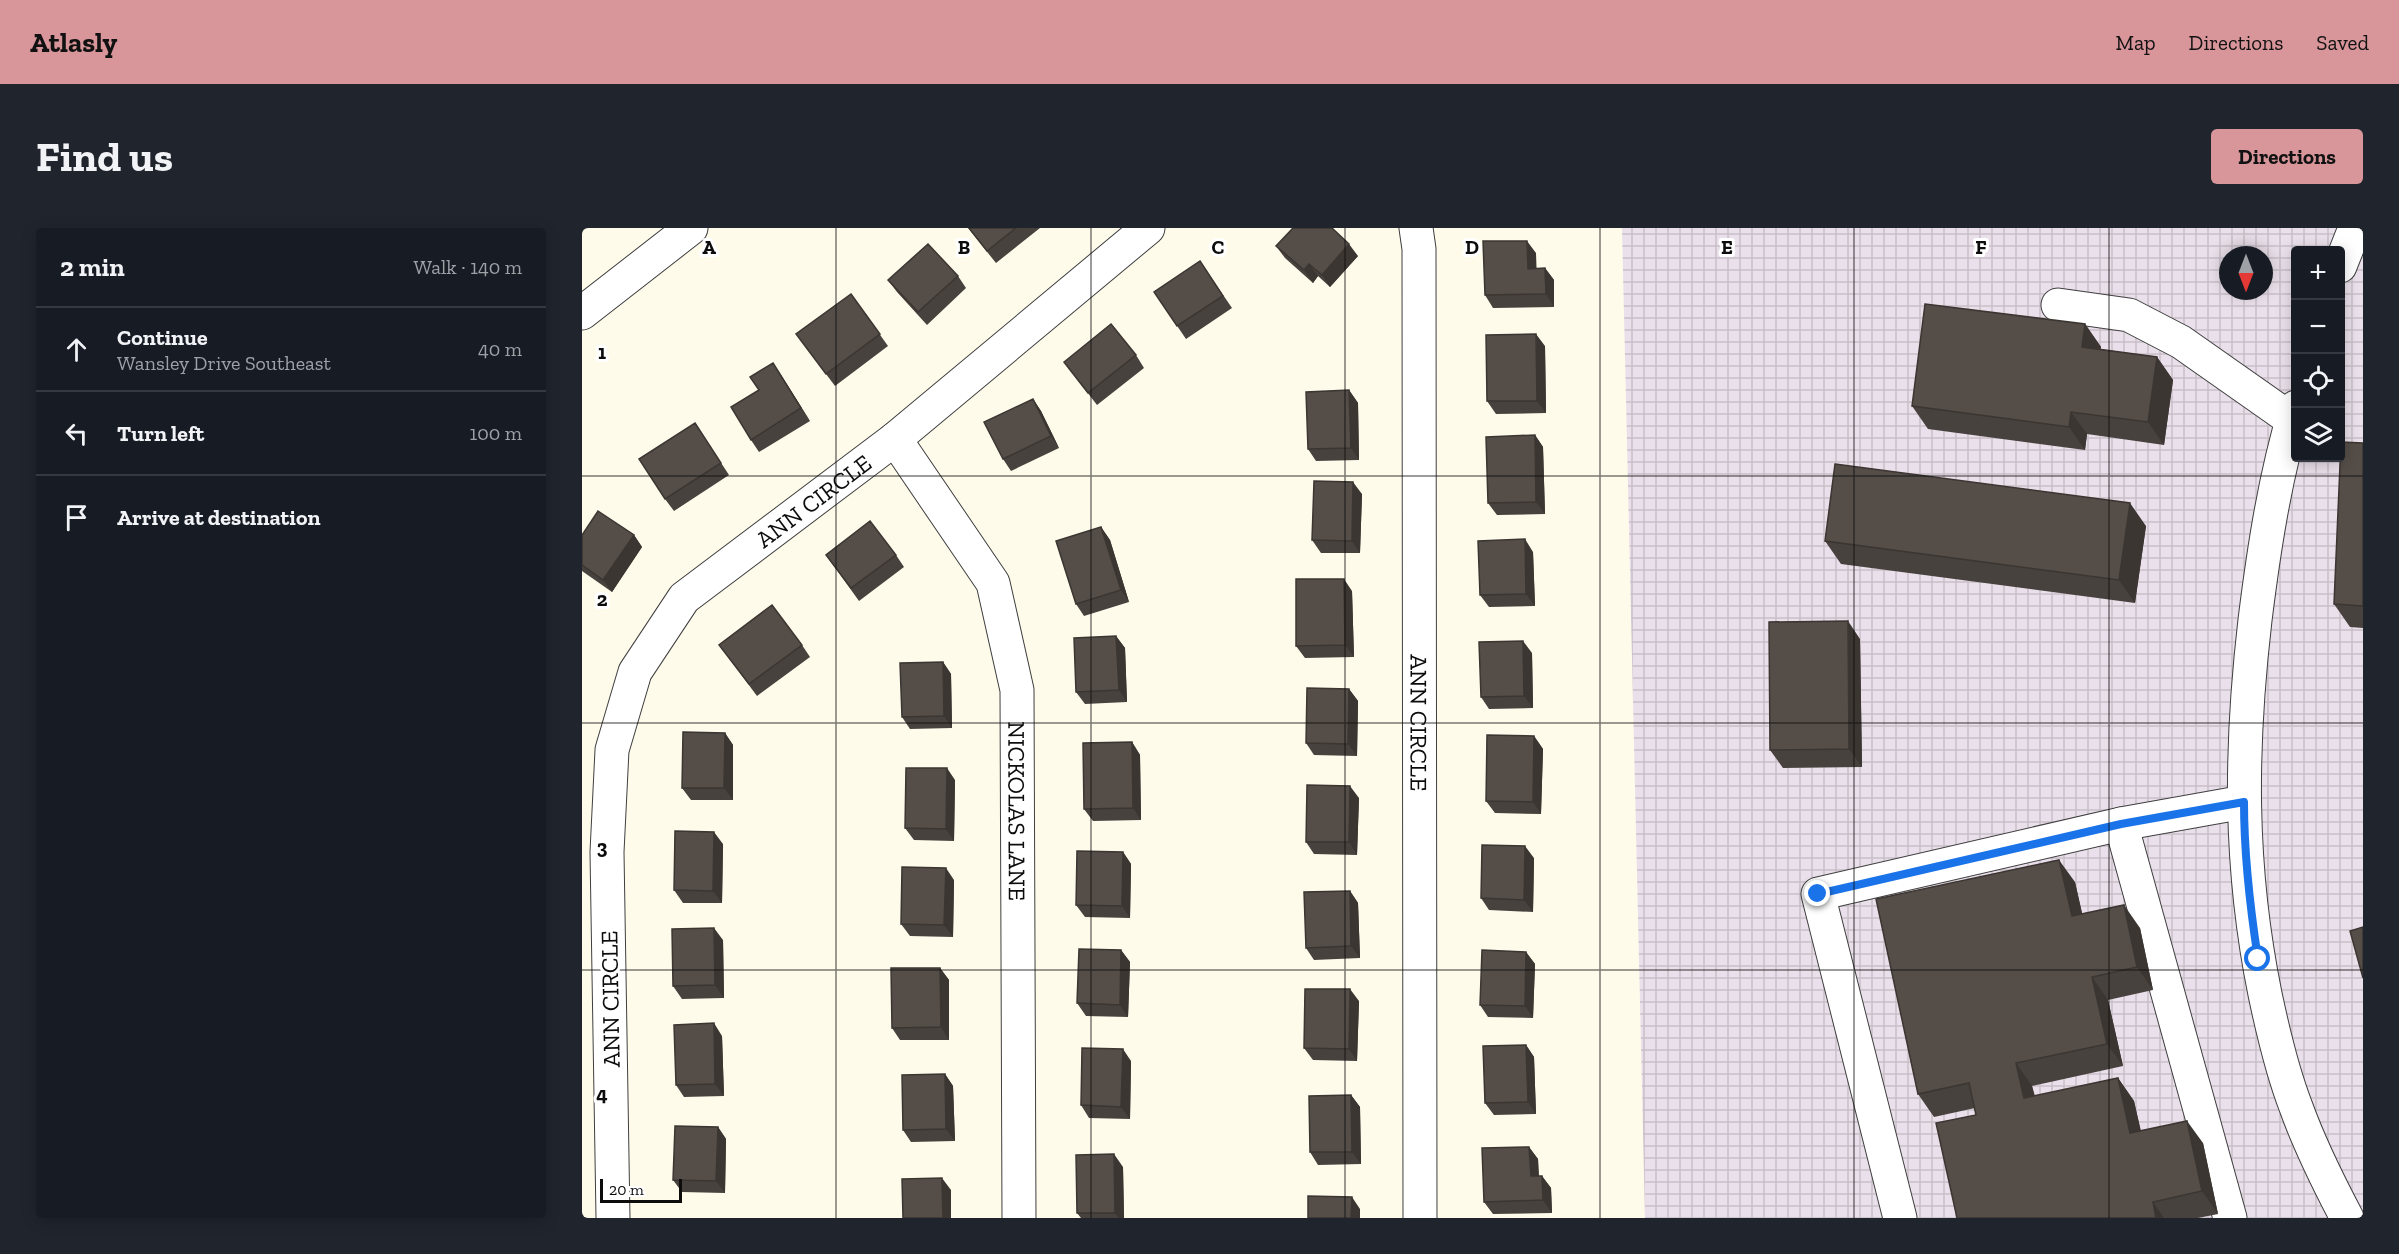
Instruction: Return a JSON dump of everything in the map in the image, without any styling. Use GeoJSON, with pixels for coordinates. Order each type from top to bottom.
{"type":"FeatureCollection","features":[{"type":"Feature","properties":{"kind":"street"},"geometry":{"type":"LineString","coordinates":[[582,313],[691,228]]}},
{"type":"Feature","properties":{"kind":"street","name":"ANN CIRCLE"},"geometry":{"type":"LineString","coordinates":[[613,1218],[595,852],[612,750],[635,672],[684,598],[895,439],[1139,233],[1148,228]]}},
{"type":"Feature","properties":{"kind":"street","name":"ANN CIRCLE"},"geometry":{"type":"LineString","coordinates":[[1416,228],[1419,249],[1420,1218]]}},
{"type":"Feature","properties":{"kind":"street"},"geometry":{"type":"LineString","coordinates":[[2345,253],[2355,228]]}},
{"type":"Feature","properties":{"kind":"street"},"geometry":{"type":"LineString","coordinates":[[2058,305],[2129,315],[2181,342],[2291,411]]}},
{"type":"Feature","properties":{"kind":"street"},"geometry":{"type":"LineString","coordinates":[[2291,424],[2277,475],[2248,680],[2243,826],[2258,959],[2273,1034],[2295,1106],[2320,1166],[2347,1218]]}},
{"type":"Feature","properties":{"kind":"street","name":"NICKOLAS LANE"},"geometry":{"type":"LineString","coordinates":[[895,439],[993,583],[1017,690],[1019,1218]]}},
{"type":"Feature","properties":{"kind":"street"},"geometry":{"type":"LineString","coordinates":[[1900,1218],[1818,894],[2121,824],[2244,802]]}},
{"type":"Feature","properties":{"kind":"street"},"geometry":{"type":"LineString","coordinates":[[2121,824],[2230,1218]]}},
{"type":"Feature","properties":{"kind":"shaded area"},"geometry":{"type":"Polygon","coordinates":[[[1622,228],[2363,228],[2363,1218],[1645,1218],[1622,228]]]}},
{"type":"Feature","properties":{"kind":"building"},"geometry":{"type":"Polygon","coordinates":[[[969,228],[1016,228],[987,251],[969,228]]]}},
{"type":"Feature","properties":{"kind":"building"},"geometry":{"type":"Polygon","coordinates":[[[1293,228],[1332,228],[1349,244],[1322,275],[1309,264],[1304,270],[1276,246],[1293,228]]]}},
{"type":"Feature","properties":{"kind":"building"},"geometry":{"type":"Polygon","coordinates":[[[1483,241],[1527,241],[1528,269],[1545,268],[1546,294],[1485,295],[1483,241]]]}},
{"type":"Feature","properties":{"kind":"building"},"geometry":{"type":"Polygon","coordinates":[[[928,244],[958,276],[918,312],[888,280],[928,244]]]}},
{"type":"Feature","properties":{"kind":"building"},"geometry":{"type":"Polygon","coordinates":[[[1200,261],[1223,296],[1177,326],[1154,292],[1200,261]]]}},
{"type":"Feature","properties":{"kind":"building"},"geometry":{"type":"Polygon","coordinates":[[[851,294],[880,334],[826,374],[796,334],[851,294]]]}},
{"type":"Feature","properties":{"kind":"building"},"geometry":{"type":"Polygon","coordinates":[[[1925,304],[2085,324],[2082,347],[2157,357],[2148,422],[2071,412],[2069,427],[1912,406],[1925,304]]]}},
{"type":"Feature","properties":{"kind":"building"},"geometry":{"type":"Polygon","coordinates":[[[1111,324],[1136,355],[1088,393],[1064,362],[1111,324]]]}},
{"type":"Feature","properties":{"kind":"building"},"geometry":{"type":"Polygon","coordinates":[[[1536,334],[1537,401],[1487,401],[1486,335],[1536,334]]]}},
{"type":"Feature","properties":{"kind":"building"},"geometry":{"type":"Polygon","coordinates":[[[773,363],[801,408],[751,440],[731,407],[759,390],[750,377],[773,363]]]}},
{"type":"Feature","properties":{"kind":"building"},"geometry":{"type":"Polygon","coordinates":[[[1349,390],[1351,448],[1308,449],[1306,392],[1349,390]]]}},
{"type":"Feature","properties":{"kind":"building"},"geometry":{"type":"Polygon","coordinates":[[[1033,399],[1051,436],[1003,459],[984,422],[1033,399]]]}},
{"type":"Feature","properties":{"kind":"building"},"geometry":{"type":"Polygon","coordinates":[[[695,423],[721,463],[665,499],[639,459],[695,423]]]}},
{"type":"Feature","properties":{"kind":"building"},"geometry":{"type":"Polygon","coordinates":[[[1535,435],[1536,502],[1488,503],[1486,437],[1535,435]]]}},
{"type":"Feature","properties":{"kind":"building"},"geometry":{"type":"Polygon","coordinates":[[[2345,442],[2363,443],[2363,606],[2334,604],[2340,462],[2345,462],[2345,442]]]}},
{"type":"Feature","properties":{"kind":"building"},"geometry":{"type":"Polygon","coordinates":[[[1835,464],[2130,503],[2119,580],[1825,541],[1835,464]]]}},
{"type":"Feature","properties":{"kind":"building"},"geometry":{"type":"Polygon","coordinates":[[[1314,481],[1353,482],[1352,541],[1312,540],[1314,481]]]}},
{"type":"Feature","properties":{"kind":"building"},"geometry":{"type":"Polygon","coordinates":[[[598,511],[634,535],[603,580],[582,565],[582,535],[598,511]]]}},
{"type":"Feature","properties":{"kind":"building"},"geometry":{"type":"Polygon","coordinates":[[[870,521],[896,555],[851,588],[826,555],[870,521]]]}},
{"type":"Feature","properties":{"kind":"building"},"geometry":{"type":"Polygon","coordinates":[[[1101,527],[1121,590],[1076,604],[1056,541],[1101,527]]]}},
{"type":"Feature","properties":{"kind":"building"},"geometry":{"type":"Polygon","coordinates":[[[1525,539],[1526,594],[1480,595],[1478,541],[1525,539]]]}},
{"type":"Feature","properties":{"kind":"building"},"geometry":{"type":"Polygon","coordinates":[[[1296,579],[1344,579],[1345,645],[1296,646],[1296,579]]]}},
{"type":"Feature","properties":{"kind":"building"},"geometry":{"type":"Polygon","coordinates":[[[772,605],[802,645],[749,684],[719,645],[772,605]]]}},
{"type":"Feature","properties":{"kind":"building"},"geometry":{"type":"Polygon","coordinates":[[[1848,621],[1849,749],[1770,750],[1769,622],[1848,621]]]}},
{"type":"Feature","properties":{"kind":"building"},"geometry":{"type":"Polygon","coordinates":[[[1116,636],[1119,690],[1076,692],[1074,638],[1116,636]]]}},
{"type":"Feature","properties":{"kind":"building"},"geometry":{"type":"Polygon","coordinates":[[[1523,641],[1524,696],[1481,697],[1479,642],[1523,641]]]}},
{"type":"Feature","properties":{"kind":"building"},"geometry":{"type":"Polygon","coordinates":[[[943,662],[944,716],[902,717],[900,663],[943,662]]]}},
{"type":"Feature","properties":{"kind":"building"},"geometry":{"type":"Polygon","coordinates":[[[1307,688],[1349,689],[1348,744],[1306,743],[1307,688]]]}},
{"type":"Feature","properties":{"kind":"building"},"geometry":{"type":"Polygon","coordinates":[[[683,732],[725,733],[724,788],[682,788],[683,732]]]}},
{"type":"Feature","properties":{"kind":"building"},"geometry":{"type":"Polygon","coordinates":[[[1487,735],[1534,736],[1533,802],[1486,801],[1487,735]]]}},
{"type":"Feature","properties":{"kind":"building"},"geometry":{"type":"Polygon","coordinates":[[[1132,742],[1133,808],[1084,809],[1083,743],[1132,742]]]}},
{"type":"Feature","properties":{"kind":"building"},"geometry":{"type":"Polygon","coordinates":[[[906,768],[947,768],[946,829],[905,828],[906,768]]]}},
{"type":"Feature","properties":{"kind":"building"},"geometry":{"type":"Polygon","coordinates":[[[1307,785],[1350,786],[1349,842],[1306,842],[1307,785]]]}},
{"type":"Feature","properties":{"kind":"building"},"geometry":{"type":"Polygon","coordinates":[[[675,831],[714,832],[713,891],[674,890],[675,831]]]}},
{"type":"Feature","properties":{"kind":"building"},"geometry":{"type":"Polygon","coordinates":[[[1482,845],[1525,846],[1524,900],[1481,898],[1482,845]]]}},
{"type":"Feature","properties":{"kind":"building"},"geometry":{"type":"Polygon","coordinates":[[[1077,851],[1123,852],[1122,906],[1076,905],[1077,851]]]}},
{"type":"Feature","properties":{"kind":"building"},"geometry":{"type":"Polygon","coordinates":[[[2059,860],[2072,916],[2124,905],[2137,967],[2092,977],[2107,1044],[2016,1063],[2024,1098],[2118,1078],[2130,1133],[2187,1121],[2202,1191],[2153,1202],[2156,1218],[1957,1218],[1936,1123],[1976,1115],[1969,1083],[1918,1094],[1876,899],[2059,860]]]}},
{"type":"Feature","properties":{"kind":"building"},"geometry":{"type":"Polygon","coordinates":[[[902,867],[946,868],[944,925],[901,924],[902,867]]]}},
{"type":"Feature","properties":{"kind":"building"},"geometry":{"type":"Polygon","coordinates":[[[1350,891],[1351,946],[1306,948],[1304,892],[1350,891]]]}},
{"type":"Feature","properties":{"kind":"building"},"geometry":{"type":"Polygon","coordinates":[[[2363,927],[2363,978],[2350,931],[2363,927]]]}},
{"type":"Feature","properties":{"kind":"building"},"geometry":{"type":"Polygon","coordinates":[[[714,928],[715,985],[673,986],[672,929],[714,928]]]}},
{"type":"Feature","properties":{"kind":"building"},"geometry":{"type":"Polygon","coordinates":[[[1079,949],[1121,950],[1120,1005],[1077,1003],[1079,949]]]}},
{"type":"Feature","properties":{"kind":"building"},"geometry":{"type":"Polygon","coordinates":[[[1482,950],[1526,952],[1525,1006],[1480,1005],[1482,950]]]}},
{"type":"Feature","properties":{"kind":"building"},"geometry":{"type":"Polygon","coordinates":[[[891,968],[940,968],[941,1027],[892,1028],[891,968]]]}},
{"type":"Feature","properties":{"kind":"building"},"geometry":{"type":"Polygon","coordinates":[[[1305,989],[1350,989],[1349,1049],[1304,1048],[1305,989]]]}},
{"type":"Feature","properties":{"kind":"building"},"geometry":{"type":"Polygon","coordinates":[[[714,1023],[715,1084],[676,1085],[674,1025],[714,1023]]]}},
{"type":"Feature","properties":{"kind":"building"},"geometry":{"type":"Polygon","coordinates":[[[1526,1045],[1528,1102],[1485,1103],[1483,1046],[1526,1045]]]}},
{"type":"Feature","properties":{"kind":"building"},"geometry":{"type":"Polygon","coordinates":[[[1082,1048],[1123,1049],[1121,1107],[1081,1105],[1082,1048]]]}},
{"type":"Feature","properties":{"kind":"building"},"geometry":{"type":"Polygon","coordinates":[[[945,1074],[946,1129],[903,1130],[902,1075],[945,1074]]]}},
{"type":"Feature","properties":{"kind":"building"},"geometry":{"type":"Polygon","coordinates":[[[1351,1095],[1352,1152],[1310,1152],[1309,1096],[1351,1095]]]}},
{"type":"Feature","properties":{"kind":"building"},"geometry":{"type":"Polygon","coordinates":[[[675,1126],[718,1127],[716,1181],[673,1180],[675,1126]]]}},
{"type":"Feature","properties":{"kind":"building"},"geometry":{"type":"Polygon","coordinates":[[[1529,1147],[1531,1176],[1542,1176],[1543,1200],[1484,1202],[1482,1148],[1529,1147]]]}},
{"type":"Feature","properties":{"kind":"building"},"geometry":{"type":"Polygon","coordinates":[[[1114,1154],[1115,1213],[1077,1213],[1076,1155],[1114,1154]]]}},
{"type":"Feature","properties":{"kind":"building"},"geometry":{"type":"Polygon","coordinates":[[[942,1178],[943,1218],[903,1218],[902,1179],[942,1178]]]}},
{"type":"Feature","properties":{"kind":"building"},"geometry":{"type":"Polygon","coordinates":[[[1308,1196],[1352,1197],[1351,1218],[1308,1218],[1308,1196]]]}},
{"type":"Feature","properties":{"kind":"route"},"geometry":{"type":"LineString","coordinates":[[1818,894],[2121,824],[2244,802],[2243,826],[2249,894],[2258,959]]}}]}
